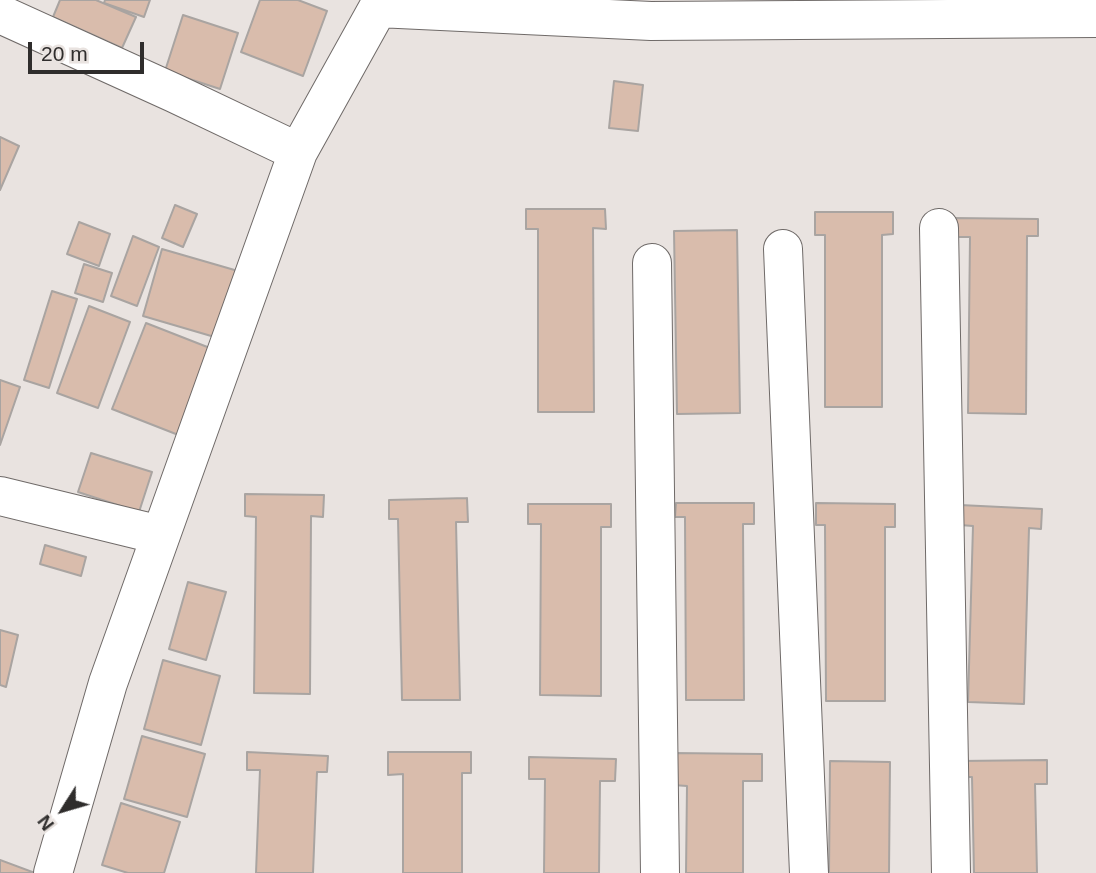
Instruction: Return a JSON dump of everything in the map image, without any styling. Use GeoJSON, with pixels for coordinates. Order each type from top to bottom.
{"type":"FeatureCollection","features":[{"type":"Feature","properties":{"kind":"street"},"geometry":{"type":"LineString","coordinates":[[53,873],[108,682],[298,152],[378,8],[1096,18]]}},
{"type":"Feature","properties":{"kind":"street"},"geometry":{"type":"LineString","coordinates":[[0,14],[298,152]]}},
{"type":"Feature","properties":{"kind":"street"},"geometry":{"type":"LineString","coordinates":[[939,228],[951,873]]}},
{"type":"Feature","properties":{"kind":"street"},"geometry":{"type":"LineString","coordinates":[[783,249],[810,873]]}},
{"type":"Feature","properties":{"kind":"street"},"geometry":{"type":"LineString","coordinates":[[652,263],[660,873]]}},
{"type":"Feature","properties":{"kind":"street"},"geometry":{"type":"LineString","coordinates":[[0,496],[160,535]]}},
{"type":"Feature","properties":{"kind":"building"},"geometry":{"type":"Polygon","coordinates":[[[60,0],[96,0],[136,17],[122,48],[53,17],[60,0]]]}},
{"type":"Feature","properties":{"kind":"building"},"geometry":{"type":"Polygon","coordinates":[[[105,0],[150,0],[144,17],[104,3],[105,0]]]}},
{"type":"Feature","properties":{"kind":"building"},"geometry":{"type":"Polygon","coordinates":[[[260,0],[298,0],[327,11],[303,76],[241,52],[260,0]]]}},
{"type":"Feature","properties":{"kind":"building"},"geometry":{"type":"Polygon","coordinates":[[[183,15],[238,33],[220,89],[165,71],[183,15]]]}},
{"type":"Feature","properties":{"kind":"building"},"geometry":{"type":"Polygon","coordinates":[[[614,81],[643,85],[638,131],[609,128],[614,81]]]}},
{"type":"Feature","properties":{"kind":"building"},"geometry":{"type":"Polygon","coordinates":[[[0,137],[19,146],[0,190],[0,137]]]}},
{"type":"Feature","properties":{"kind":"building"},"geometry":{"type":"Polygon","coordinates":[[[175,205],[197,214],[183,247],[162,238],[175,205]]]}},
{"type":"Feature","properties":{"kind":"building"},"geometry":{"type":"Polygon","coordinates":[[[526,209],[605,209],[606,229],[593,228],[594,412],[538,412],[538,229],[526,229],[526,209]]]}},
{"type":"Feature","properties":{"kind":"building"},"geometry":{"type":"Polygon","coordinates":[[[815,212],[893,212],[893,234],[882,235],[882,407],[825,407],[825,235],[815,235],[815,212]]]}},
{"type":"Feature","properties":{"kind":"building"},"geometry":{"type":"Polygon","coordinates":[[[954,218],[1038,219],[1038,236],[1027,236],[1026,414],[968,413],[970,237],[954,237],[954,218]]]}},
{"type":"Feature","properties":{"kind":"building"},"geometry":{"type":"Polygon","coordinates":[[[79,222],[110,234],[99,266],[67,254],[79,222]]]}},
{"type":"Feature","properties":{"kind":"building"},"geometry":{"type":"Polygon","coordinates":[[[737,230],[740,413],[677,414],[674,231],[737,230]]]}},
{"type":"Feature","properties":{"kind":"building"},"geometry":{"type":"Polygon","coordinates":[[[133,236],[159,247],[137,306],[111,296],[133,236]]]}},
{"type":"Feature","properties":{"kind":"building"},"geometry":{"type":"Polygon","coordinates":[[[162,249],[238,271],[218,338],[143,316],[162,249]]]}},
{"type":"Feature","properties":{"kind":"building"},"geometry":{"type":"Polygon","coordinates":[[[84,264],[112,273],[103,302],[75,293],[84,264]]]}},
{"type":"Feature","properties":{"kind":"building"},"geometry":{"type":"Polygon","coordinates":[[[52,291],[77,299],[49,388],[24,380],[52,291]]]}},
{"type":"Feature","properties":{"kind":"building"},"geometry":{"type":"Polygon","coordinates":[[[89,306],[130,322],[98,408],[57,393],[89,306]]]}},
{"type":"Feature","properties":{"kind":"building"},"geometry":{"type":"Polygon","coordinates":[[[146,323],[215,350],[181,436],[112,409],[146,323]]]}},
{"type":"Feature","properties":{"kind":"building"},"geometry":{"type":"Polygon","coordinates":[[[0,380],[20,387],[0,445],[0,380]]]}},
{"type":"Feature","properties":{"kind":"building"},"geometry":{"type":"Polygon","coordinates":[[[91,453],[152,472],[139,512],[78,492],[91,453]]]}},
{"type":"Feature","properties":{"kind":"building"},"geometry":{"type":"Polygon","coordinates":[[[245,494],[324,495],[323,517],[311,516],[310,694],[254,693],[256,517],[245,516],[245,494]]]}},
{"type":"Feature","properties":{"kind":"building"},"geometry":{"type":"Polygon","coordinates":[[[467,498],[468,522],[456,522],[460,700],[402,700],[398,519],[389,519],[389,500],[467,498]]]}},
{"type":"Feature","properties":{"kind":"building"},"geometry":{"type":"Polygon","coordinates":[[[676,503],[754,503],[754,524],[743,524],[744,700],[686,700],[685,517],[675,517],[676,503]]]}},
{"type":"Feature","properties":{"kind":"building"},"geometry":{"type":"Polygon","coordinates":[[[816,503],[895,504],[895,527],[885,527],[885,701],[826,701],[825,525],[816,525],[816,503]]]}},
{"type":"Feature","properties":{"kind":"building"},"geometry":{"type":"Polygon","coordinates":[[[528,504],[611,504],[611,527],[601,527],[601,696],[540,695],[541,524],[528,524],[528,504]]]}},
{"type":"Feature","properties":{"kind":"building"},"geometry":{"type":"Polygon","coordinates":[[[960,505],[1042,509],[1041,529],[1029,528],[1024,704],[968,702],[973,526],[960,525],[960,505]]]}},
{"type":"Feature","properties":{"kind":"building"},"geometry":{"type":"Polygon","coordinates":[[[45,545],[86,557],[81,576],[40,564],[45,545]]]}},
{"type":"Feature","properties":{"kind":"building"},"geometry":{"type":"Polygon","coordinates":[[[188,582],[226,592],[206,660],[169,649],[188,582]]]}},
{"type":"Feature","properties":{"kind":"building"},"geometry":{"type":"Polygon","coordinates":[[[0,630],[18,635],[6,687],[0,685],[0,630]]]}},
{"type":"Feature","properties":{"kind":"building"},"geometry":{"type":"Polygon","coordinates":[[[163,660],[220,676],[201,745],[144,729],[163,660]]]}},
{"type":"Feature","properties":{"kind":"building"},"geometry":{"type":"Polygon","coordinates":[[[142,736],[205,754],[187,817],[124,799],[142,736]]]}},
{"type":"Feature","properties":{"kind":"building"},"geometry":{"type":"Polygon","coordinates":[[[247,752],[328,756],[327,772],[317,772],[313,873],[256,873],[260,770],[247,770],[247,752]]]}},
{"type":"Feature","properties":{"kind":"building"},"geometry":{"type":"Polygon","coordinates":[[[388,752],[471,752],[471,773],[462,773],[462,873],[403,873],[403,774],[388,775],[388,752]]]}},
{"type":"Feature","properties":{"kind":"building"},"geometry":{"type":"Polygon","coordinates":[[[673,753],[762,754],[762,781],[743,781],[743,873],[686,873],[687,786],[673,785],[673,753]]]}},
{"type":"Feature","properties":{"kind":"building"},"geometry":{"type":"Polygon","coordinates":[[[529,757],[616,759],[615,781],[600,781],[599,873],[544,873],[545,779],[529,779],[529,757]]]}},
{"type":"Feature","properties":{"kind":"building"},"geometry":{"type":"Polygon","coordinates":[[[1047,760],[1047,784],[1035,784],[1037,873],[974,873],[972,777],[961,777],[961,761],[1047,760]]]}},
{"type":"Feature","properties":{"kind":"building"},"geometry":{"type":"Polygon","coordinates":[[[830,761],[890,762],[889,873],[829,873],[830,761]]]}},
{"type":"Feature","properties":{"kind":"building"},"geometry":{"type":"Polygon","coordinates":[[[121,803],[180,822],[164,873],[128,873],[102,865],[121,803]]]}},
{"type":"Feature","properties":{"kind":"building"},"geometry":{"type":"Polygon","coordinates":[[[0,860],[35,873],[0,873],[0,860]]]}}]}
